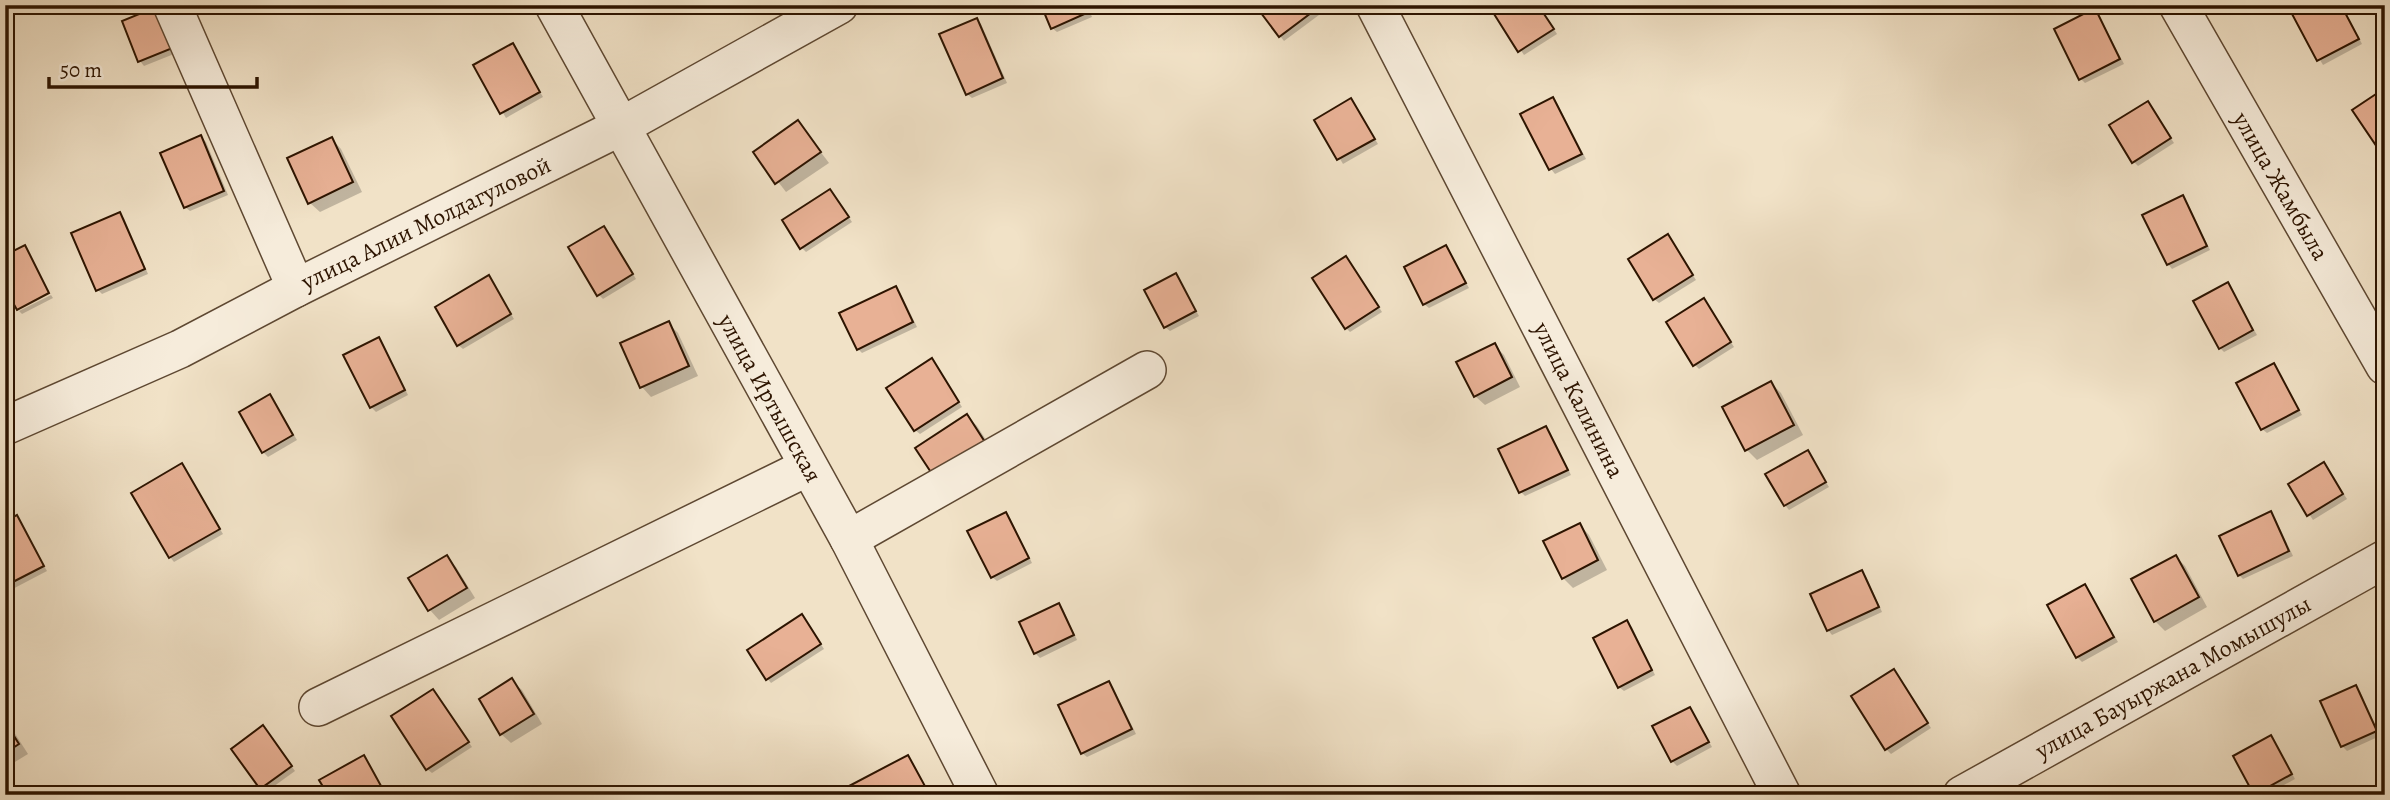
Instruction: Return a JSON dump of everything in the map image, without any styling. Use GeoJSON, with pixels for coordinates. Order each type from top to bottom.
{"type":"FeatureCollection","features":[{"type":"Feature","properties":{"kind":"street"},"geometry":{"type":"LineString","coordinates":[[172,5],[296,288]]}},
{"type":"Feature","properties":{"kind":"street","name":"улица Иртышская"},"geometry":{"type":"LineString","coordinates":[[554,5],[849,539],[979,795]]}},
{"type":"Feature","properties":{"kind":"street","name":"улица Алии Молдагуловой"},"geometry":{"type":"LineString","coordinates":[[5,426],[180,349],[296,288],[620,127],[839,5]]}},
{"type":"Feature","properties":{"kind":"street","name":"улица Калинина"},"geometry":{"type":"LineString","coordinates":[[1375,5],[1782,795]]}},
{"type":"Feature","properties":{"kind":"street","name":"улица Жамбыла"},"geometry":{"type":"LineString","coordinates":[[2178,5],[2385,366]]}},
{"type":"Feature","properties":{"kind":"street"},"geometry":{"type":"LineString","coordinates":[[849,539],[1147,370]]}},
{"type":"Feature","properties":{"kind":"street"},"geometry":{"type":"LineString","coordinates":[[318,707],[807,467]]}},
{"type":"Feature","properties":{"kind":"street","name":"улица Бауыржана Момышулы"},"geometry":{"type":"LineString","coordinates":[[1962,795],[2385,559]]}},
{"type":"Feature","properties":{"kind":"building"},"geometry":{"type":"Polygon","coordinates":[[[161,5],[180,45],[138,62],[122,21],[161,5]]]}},
{"type":"Feature","properties":{"kind":"building"},"geometry":{"type":"Polygon","coordinates":[[[1041,5],[1086,5],[1089,12],[1051,29],[1041,5]]]}},
{"type":"Feature","properties":{"kind":"building"},"geometry":{"type":"Polygon","coordinates":[[[1255,5],[1312,5],[1315,10],[1279,37],[1255,5]]]}},
{"type":"Feature","properties":{"kind":"building"},"geometry":{"type":"Polygon","coordinates":[[[1538,5],[1554,29],[1518,52],[1489,6],[1538,5]]]}},
{"type":"Feature","properties":{"kind":"building"},"geometry":{"type":"Polygon","coordinates":[[[2309,5],[2341,5],[2359,39],[2317,61],[2292,14],[2309,5]]]}},
{"type":"Feature","properties":{"kind":"building"},"geometry":{"type":"Polygon","coordinates":[[[2095,8],[2120,59],[2079,80],[2054,29],[2095,8]]]}},
{"type":"Feature","properties":{"kind":"building"},"geometry":{"type":"Polygon","coordinates":[[[977,18],[1003,78],[966,95],[939,34],[977,18]]]}},
{"type":"Feature","properties":{"kind":"building"},"geometry":{"type":"Polygon","coordinates":[[[513,43],[540,92],[500,114],[473,65],[513,43]]]}},
{"type":"Feature","properties":{"kind":"building"},"geometry":{"type":"Polygon","coordinates":[[[2385,88],[2385,141],[2377,147],[2352,110],[2385,88]]]}},
{"type":"Feature","properties":{"kind":"building"},"geometry":{"type":"Polygon","coordinates":[[[1553,97],[1582,154],[1549,170],[1520,114],[1553,97]]]}},
{"type":"Feature","properties":{"kind":"building"},"geometry":{"type":"Polygon","coordinates":[[[1351,98],[1375,139],[1337,160],[1314,120],[1351,98]]]}},
{"type":"Feature","properties":{"kind":"building"},"geometry":{"type":"Polygon","coordinates":[[[2148,101],[2171,138],[2132,163],[2109,125],[2148,101]]]}},
{"type":"Feature","properties":{"kind":"building"},"geometry":{"type":"Polygon","coordinates":[[[798,120],[821,152],[775,184],[753,152],[798,120]]]}},
{"type":"Feature","properties":{"kind":"building"},"geometry":{"type":"Polygon","coordinates":[[[201,135],[224,191],[184,208],[160,153],[201,135]]]}},
{"type":"Feature","properties":{"kind":"building"},"geometry":{"type":"Polygon","coordinates":[[[332,137],[353,182],[308,204],[287,158],[332,137]]]}},
{"type":"Feature","properties":{"kind":"building"},"geometry":{"type":"Polygon","coordinates":[[[830,189],[849,217],[800,249],[782,220],[830,189]]]}},
{"type":"Feature","properties":{"kind":"building"},"geometry":{"type":"Polygon","coordinates":[[[2183,195],[2207,246],[2167,265],[2142,215],[2183,195]]]}},
{"type":"Feature","properties":{"kind":"building"},"geometry":{"type":"Polygon","coordinates":[[[120,212],[145,269],[96,291],[71,233],[120,212]]]}},
{"type":"Feature","properties":{"kind":"building"},"geometry":{"type":"Polygon","coordinates":[[[604,226],[633,274],[597,296],[568,247],[604,226]]]}},
{"type":"Feature","properties":{"kind":"building"},"geometry":{"type":"Polygon","coordinates":[[[1668,234],[1693,275],[1653,300],[1628,259],[1668,234]]]}},
{"type":"Feature","properties":{"kind":"building"},"geometry":{"type":"Polygon","coordinates":[[[25,245],[49,293],[17,310],[5,288],[5,255],[25,245]]]}},
{"type":"Feature","properties":{"kind":"building"},"geometry":{"type":"Polygon","coordinates":[[[1446,245],[1466,283],[1423,305],[1404,267],[1446,245]]]}},
{"type":"Feature","properties":{"kind":"building"},"geometry":{"type":"Polygon","coordinates":[[[1346,256],[1379,307],[1345,329],[1312,278],[1346,256]]]}},
{"type":"Feature","properties":{"kind":"building"},"geometry":{"type":"Polygon","coordinates":[[[1176,273],[1196,311],[1164,328],[1144,290],[1176,273]]]}},
{"type":"Feature","properties":{"kind":"building"},"geometry":{"type":"Polygon","coordinates":[[[489,275],[511,314],[457,346],[435,307],[489,275]]]}},
{"type":"Feature","properties":{"kind":"building"},"geometry":{"type":"Polygon","coordinates":[[[2228,282],[2253,330],[2219,349],[2193,301],[2228,282]]]}},
{"type":"Feature","properties":{"kind":"building"},"geometry":{"type":"Polygon","coordinates":[[[896,286],[913,322],[857,350],[839,313],[896,286]]]}},
{"type":"Feature","properties":{"kind":"building"},"geometry":{"type":"Polygon","coordinates":[[[1704,298],[1731,342],[1693,366],[1666,322],[1704,298]]]}},
{"type":"Feature","properties":{"kind":"building"},"geometry":{"type":"Polygon","coordinates":[[[669,321],[689,366],[640,388],[620,343],[669,321]]]}},
{"type":"Feature","properties":{"kind":"building"},"geometry":{"type":"Polygon","coordinates":[[[379,337],[405,390],[370,408],[343,355],[379,337]]]}},
{"type":"Feature","properties":{"kind":"building"},"geometry":{"type":"Polygon","coordinates":[[[1495,343],[1512,377],[1474,397],[1456,362],[1495,343]]]}},
{"type":"Feature","properties":{"kind":"building"},"geometry":{"type":"Polygon","coordinates":[[[932,358],[959,402],[914,431],[886,388],[932,358]]]}},
{"type":"Feature","properties":{"kind":"building"},"geometry":{"type":"Polygon","coordinates":[[[2274,363],[2299,410],[2261,430],[2236,383],[2274,363]]]}},
{"type":"Feature","properties":{"kind":"building"},"geometry":{"type":"Polygon","coordinates":[[[1771,381],[1794,425],[1745,451],[1722,407],[1771,381]]]}},
{"type":"Feature","properties":{"kind":"building"},"geometry":{"type":"Polygon","coordinates":[[[270,394],[293,435],[262,453],[239,412],[270,394]]]}},
{"type":"Feature","properties":{"kind":"building"},"geometry":{"type":"Polygon","coordinates":[[[967,414],[992,453],[940,486],[915,448],[967,414]]]}},
{"type":"Feature","properties":{"kind":"building"},"geometry":{"type":"Polygon","coordinates":[[[1546,426],[1568,470],[1519,493],[1498,449],[1546,426]]]}},
{"type":"Feature","properties":{"kind":"building"},"geometry":{"type":"Polygon","coordinates":[[[1808,450],[1826,482],[1784,506],[1765,474],[1808,450]]]}},
{"type":"Feature","properties":{"kind":"building"},"geometry":{"type":"Polygon","coordinates":[[[2324,462],[2343,494],[2307,516],[2288,484],[2324,462]]]}},
{"type":"Feature","properties":{"kind":"building"},"geometry":{"type":"Polygon","coordinates":[[[182,463],[220,529],[169,558],[131,493],[182,463]]]}},
{"type":"Feature","properties":{"kind":"building"},"geometry":{"type":"Polygon","coordinates":[[[2271,511],[2289,551],[2238,576],[2219,536],[2271,511]]]}},
{"type":"Feature","properties":{"kind":"building"},"geometry":{"type":"Polygon","coordinates":[[[1006,512],[1029,558],[991,578],[967,531],[1006,512]]]}},
{"type":"Feature","properties":{"kind":"building"},"geometry":{"type":"Polygon","coordinates":[[[17,515],[44,566],[5,586],[5,522],[17,515]]]}},
{"type":"Feature","properties":{"kind":"building"},"geometry":{"type":"Polygon","coordinates":[[[1580,523],[1598,560],[1562,579],[1543,541],[1580,523]]]}},
{"type":"Feature","properties":{"kind":"building"},"geometry":{"type":"Polygon","coordinates":[[[447,555],[467,588],[428,611],[408,578],[447,555]]]}},
{"type":"Feature","properties":{"kind":"building"},"geometry":{"type":"Polygon","coordinates":[[[2176,555],[2199,597],[2154,622],[2131,579],[2176,555]]]}},
{"type":"Feature","properties":{"kind":"building"},"geometry":{"type":"Polygon","coordinates":[[[1862,570],[1879,607],[1827,631],[1810,594],[1862,570]]]}},
{"type":"Feature","properties":{"kind":"building"},"geometry":{"type":"Polygon","coordinates":[[[2085,584],[2114,637],[2076,658],[2047,605],[2085,584]]]}},
{"type":"Feature","properties":{"kind":"building"},"geometry":{"type":"Polygon","coordinates":[[[1059,603],[1074,635],[1034,654],[1019,622],[1059,603]]]}},
{"type":"Feature","properties":{"kind":"building"},"geometry":{"type":"Polygon","coordinates":[[[802,614],[821,644],[766,680],[747,650],[802,614]]]}},
{"type":"Feature","properties":{"kind":"building"},"geometry":{"type":"Polygon","coordinates":[[[1627,620],[1652,670],[1618,688],[1593,638],[1627,620]]]}},
{"type":"Feature","properties":{"kind":"building"},"geometry":{"type":"Polygon","coordinates":[[[1894,669],[1928,723],[1885,750],[1851,696],[1894,669]]]}},
{"type":"Feature","properties":{"kind":"building"},"geometry":{"type":"Polygon","coordinates":[[[512,678],[534,714],[500,735],[479,699],[512,678]]]}},
{"type":"Feature","properties":{"kind":"building"},"geometry":{"type":"Polygon","coordinates":[[[1109,681],[1132,729],[1081,754],[1058,705],[1109,681]]]}},
{"type":"Feature","properties":{"kind":"building"},"geometry":{"type":"Polygon","coordinates":[[[2356,685],[2377,731],[2341,747],[2320,701],[2356,685]]]}},
{"type":"Feature","properties":{"kind":"building"},"geometry":{"type":"Polygon","coordinates":[[[433,689],[469,742],[426,770],[391,716],[433,689]]]}},
{"type":"Feature","properties":{"kind":"building"},"geometry":{"type":"Polygon","coordinates":[[[1690,707],[1709,742],[1671,762],[1652,726],[1690,707]]]}},
{"type":"Feature","properties":{"kind":"building"},"geometry":{"type":"Polygon","coordinates":[[[5,722],[19,744],[5,753],[5,722]]]}},
{"type":"Feature","properties":{"kind":"building"},"geometry":{"type":"Polygon","coordinates":[[[263,725],[292,766],[260,789],[231,749],[263,725]]]}},
{"type":"Feature","properties":{"kind":"building"},"geometry":{"type":"Polygon","coordinates":[[[2271,735],[2292,774],[2254,795],[2233,756],[2271,735]]]}},
{"type":"Feature","properties":{"kind":"building"},"geometry":{"type":"Polygon","coordinates":[[[364,755],[386,795],[328,795],[319,780],[364,755]]]}},
{"type":"Feature","properties":{"kind":"building"},"geometry":{"type":"Polygon","coordinates":[[[908,755],[926,788],[913,795],[832,795],[908,755]]]}}]}
